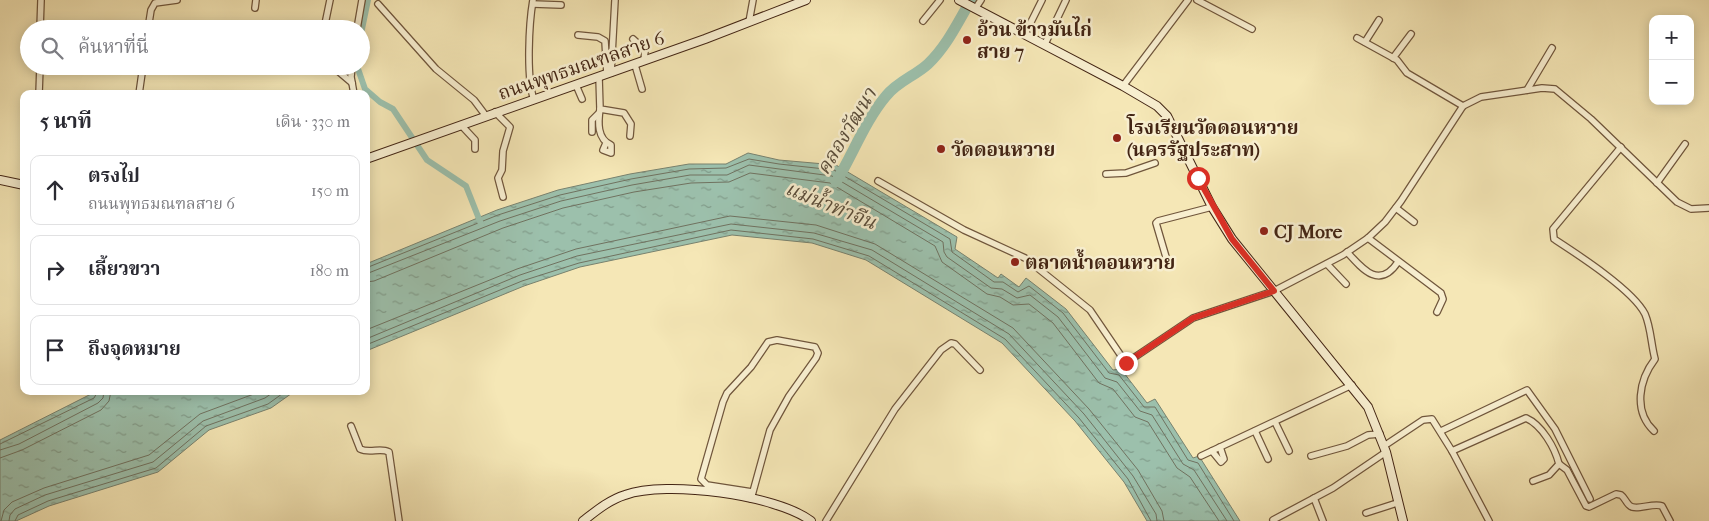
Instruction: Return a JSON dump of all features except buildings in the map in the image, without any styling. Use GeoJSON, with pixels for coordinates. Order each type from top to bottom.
{"type":"FeatureCollection","features":[{"type":"Feature","properties":{"kind":"main road","name":"ถนนพุทธมณฑลสาย 6"},"geometry":{"type":"LineString","coordinates":[[370,158],[495,112],[655,58],[806,0]]}},
{"type":"Feature","properties":{"kind":"main road"},"geometry":{"type":"LineString","coordinates":[[968,4],[1124,86],[1157,106],[1167,116],[1212,207],[1232,239],[1368,407],[1385,449],[1396,503],[1403,521]]}},
{"type":"Feature","properties":{"kind":"main road"},"geometry":{"type":"LineString","coordinates":[[0,180],[20,185]]}},
{"type":"Feature","properties":{"kind":"main road"},"geometry":{"type":"LineString","coordinates":[[583,521],[610,502],[626,494],[653,490],[692,489],[751,495],[797,512],[811,521]]}},
{"type":"Feature","properties":{"kind":"street"},"geometry":{"type":"LineString","coordinates":[[40,20],[41,0]]}},
{"type":"Feature","properties":{"kind":"street"},"geometry":{"type":"LineString","coordinates":[[149,20],[153,1],[177,0]]}},
{"type":"Feature","properties":{"kind":"street"},"geometry":{"type":"LineString","coordinates":[[255,8],[256,0]]}},
{"type":"Feature","properties":{"kind":"street"},"geometry":{"type":"LineString","coordinates":[[326,20],[330,0]]}},
{"type":"Feature","properties":{"kind":"street"},"geometry":{"type":"LineString","coordinates":[[359,20],[362,0]]}},
{"type":"Feature","properties":{"kind":"street"},"geometry":{"type":"LineString","coordinates":[[609,73],[615,0]]}},
{"type":"Feature","properties":{"kind":"street"},"geometry":{"type":"LineString","coordinates":[[749,22],[753,0]]}},
{"type":"Feature","properties":{"kind":"street"},"geometry":{"type":"LineString","coordinates":[[923,21],[940,0]]}},
{"type":"Feature","properties":{"kind":"street"},"geometry":{"type":"LineString","coordinates":[[968,4],[981,0]]}},
{"type":"Feature","properties":{"kind":"street"},"geometry":{"type":"LineString","coordinates":[[1025,34],[1042,0]]}},
{"type":"Feature","properties":{"kind":"street"},"geometry":{"type":"LineString","coordinates":[[1045,44],[1066,0]]}},
{"type":"Feature","properties":{"kind":"street"},"geometry":{"type":"LineString","coordinates":[[1124,86],[1188,0]]}},
{"type":"Feature","properties":{"kind":"street"},"geometry":{"type":"LineString","coordinates":[[1197,0],[1252,29]]}},
{"type":"Feature","properties":{"kind":"street"},"geometry":{"type":"LineString","coordinates":[[534,100],[530,90],[533,2],[561,5]]}},
{"type":"Feature","properties":{"kind":"street"},"geometry":{"type":"LineString","coordinates":[[378,4],[436,70],[474,100],[486,116]]}},
{"type":"Feature","properties":{"kind":"street"},"geometry":{"type":"LineString","coordinates":[[1365,42],[1379,20]]}},
{"type":"Feature","properties":{"kind":"street"},"geometry":{"type":"LineString","coordinates":[[1393,58],[1411,34]]}},
{"type":"Feature","properties":{"kind":"street"},"geometry":{"type":"LineString","coordinates":[[578,35],[598,37],[605,41],[609,73]]}},
{"type":"Feature","properties":{"kind":"street"},"geometry":{"type":"LineString","coordinates":[[1357,38],[1399,62],[1407,74],[1463,106]]}},
{"type":"Feature","properties":{"kind":"street"},"geometry":{"type":"LineString","coordinates":[[633,39],[645,50],[644,61]]}},
{"type":"Feature","properties":{"kind":"street"},"geometry":{"type":"LineString","coordinates":[[1527,90],[1552,48]]}},
{"type":"Feature","properties":{"kind":"street"},"geometry":{"type":"LineString","coordinates":[[635,65],[642,89]]}},
{"type":"Feature","properties":{"kind":"street"},"geometry":{"type":"LineString","coordinates":[[39,90],[40,75]]}},
{"type":"Feature","properties":{"kind":"street"},"geometry":{"type":"LineString","coordinates":[[140,90],[142,75]]}},
{"type":"Feature","properties":{"kind":"street"},"geometry":{"type":"LineString","coordinates":[[343,75],[352,83]]}},
{"type":"Feature","properties":{"kind":"street"},"geometry":{"type":"LineString","coordinates":[[352,75],[353,90]]}},
{"type":"Feature","properties":{"kind":"street"},"geometry":{"type":"LineString","coordinates":[[598,77],[600,134],[606,143]]}},
{"type":"Feature","properties":{"kind":"street"},"geometry":{"type":"LineString","coordinates":[[576,85],[582,99]]}},
{"type":"Feature","properties":{"kind":"street"},"geometry":{"type":"LineString","coordinates":[[878,180],[964,230],[1025,258],[1090,310],[1126,363],[1193,318],[1274,291],[1327,264],[1368,238],[1396,208],[1463,106],[1481,98],[1549,88],[1562,94],[1621,147],[1683,207],[1702,210],[1709,208]]}},
{"type":"Feature","properties":{"kind":"street"},"geometry":{"type":"LineString","coordinates":[[592,132],[592,120],[600,111]]}},
{"type":"Feature","properties":{"kind":"street"},"geometry":{"type":"LineString","coordinates":[[600,111],[624,113],[631,124],[630,136]]}},
{"type":"Feature","properties":{"kind":"street"},"geometry":{"type":"LineString","coordinates":[[495,112],[510,127],[503,151],[502,170],[498,178],[504,197]]}},
{"type":"Feature","properties":{"kind":"street"},"geometry":{"type":"LineString","coordinates":[[461,124],[475,140],[475,149]]}},
{"type":"Feature","properties":{"kind":"street"},"geometry":{"type":"LineString","coordinates":[[1657,183],[1685,144]]}},
{"type":"Feature","properties":{"kind":"street"},"geometry":{"type":"LineString","coordinates":[[1621,147],[1552,232],[1554,238],[1592,264],[1636,304],[1644,314],[1655,359],[1642,381],[1641,412],[1646,424],[1654,431]]}},
{"type":"Feature","properties":{"kind":"street"},"geometry":{"type":"LineString","coordinates":[[1106,174],[1126,173],[1155,163]]}},
{"type":"Feature","properties":{"kind":"street"},"geometry":{"type":"LineString","coordinates":[[1166,257],[1158,238],[1156,223],[1212,207]]}},
{"type":"Feature","properties":{"kind":"street"},"geometry":{"type":"LineString","coordinates":[[1396,208],[1414,222]]}},
{"type":"Feature","properties":{"kind":"street"},"geometry":{"type":"LineString","coordinates":[[1368,238],[1441,292],[1443,299],[1437,312]]}},
{"type":"Feature","properties":{"kind":"street"},"geometry":{"type":"LineString","coordinates":[[1347,252],[1361,267],[1378,276],[1386,275],[1398,262]]}},
{"type":"Feature","properties":{"kind":"street"},"geometry":{"type":"LineString","coordinates":[[1327,264],[1346,284]]}},
{"type":"Feature","properties":{"kind":"street"},"geometry":{"type":"LineString","coordinates":[[777,340],[815,347],[818,353],[816,358],[789,396],[770,430],[751,495],[707,485],[701,479],[723,402],[727,393],[751,368],[768,342],[777,340]]}},
{"type":"Feature","properties":{"kind":"street"},"geometry":{"type":"LineString","coordinates":[[826,521],[894,410],[941,350],[951,343],[955,344],[980,370]]}},
{"type":"Feature","properties":{"kind":"street"},"geometry":{"type":"LineString","coordinates":[[1201,456],[1352,385]]}},
{"type":"Feature","properties":{"kind":"street"},"geometry":{"type":"LineString","coordinates":[[1440,431],[1527,390],[1555,429],[1590,499]]}},
{"type":"Feature","properties":{"kind":"street"},"geometry":{"type":"LineString","coordinates":[[1273,520],[1314,498],[1428,418],[1432,419],[1452,451],[1489,521]]}},
{"type":"Feature","properties":{"kind":"street"},"geometry":{"type":"LineString","coordinates":[[1452,451],[1526,418],[1539,426],[1556,454],[1559,464],[1567,470],[1586,506],[1589,507],[1616,494],[1621,494],[1629,506],[1658,504],[1662,506],[1670,521]]}},
{"type":"Feature","properties":{"kind":"street"},"geometry":{"type":"LineString","coordinates":[[1275,422],[1289,451]]}},
{"type":"Feature","properties":{"kind":"street"},"geometry":{"type":"LineString","coordinates":[[351,426],[360,449],[366,452],[384,449],[389,452],[399,521]]}},
{"type":"Feature","properties":{"kind":"street"},"geometry":{"type":"LineString","coordinates":[[1255,431],[1268,459]]}},
{"type":"Feature","properties":{"kind":"street"},"geometry":{"type":"LineString","coordinates":[[1311,456],[1347,446],[1356,439],[1380,434]]}},
{"type":"Feature","properties":{"kind":"street"},"geometry":{"type":"LineString","coordinates":[[1212,451],[1221,462],[1224,459],[1220,447]]}},
{"type":"Feature","properties":{"kind":"street"},"geometry":{"type":"LineString","coordinates":[[1533,481],[1549,475],[1559,464]]}},
{"type":"Feature","properties":{"kind":"street"},"geometry":{"type":"LineString","coordinates":[[1314,498],[1322,521]]}},
{"type":"Feature","properties":{"kind":"street"},"geometry":{"type":"LineString","coordinates":[[1366,513],[1396,503]]}},
{"type":"Feature","properties":{"kind":"water","name":"แม่น้ำท่าจีน"},"geometry":{"type":"Polygon","coordinates":[[[748,153],[779,160],[836,165],[957,237],[955,249],[998,278],[1001,274],[1019,287],[1026,278],[1066,309],[1113,370],[1121,369],[1147,403],[1155,399],[1193,458],[1199,456],[1240,521],[1147,521],[1124,482],[1075,421],[1002,343],[866,260],[812,243],[732,235],[580,267],[524,286],[370,349],[370,262],[497,210],[558,190],[630,174],[689,164],[726,164],[748,153]]]}},
{"type":"Feature","properties":{"kind":"water"},"geometry":{"type":"Polygon","coordinates":[[[89,395],[289,395],[271,408],[209,430],[158,472],[49,506],[16,521],[0,521],[0,440],[89,395]]]}},
{"type":"Feature","properties":{"kind":"waterway"},"geometry":{"type":"LineString","coordinates":[[364,20],[368,0]]}},
{"type":"Feature","properties":{"kind":"waterway","name":"คลองวัฒนา"},"geometry":{"type":"LineString","coordinates":[[836,182],[865,127],[886,96],[896,86],[923,68],[935,57],[952,34],[971,0]]}},
{"type":"Feature","properties":{"kind":"waterway"},"geometry":{"type":"LineString","coordinates":[[360,75],[366,90]]}},
{"type":"Feature","properties":{"kind":"waterway"},"geometry":{"type":"LineString","coordinates":[[370,93],[380,102],[393,109],[427,160],[466,186],[481,224]]}},
{"type":"Feature","properties":{"kind":"place","name":"อ้วน ข้าวมันไก่ สาย 7"},"geometry":{"type":"Point","coordinates":[967,40]}},
{"type":"Feature","properties":{"kind":"place","name":"โรงเรียนวัดดอนหวาย (นครรัฐประสาท)"},"geometry":{"type":"Point","coordinates":[1117,138]}},
{"type":"Feature","properties":{"kind":"place","name":"วัดดอนหวาย"},"geometry":{"type":"Point","coordinates":[941,149]}},
{"type":"Feature","properties":{"kind":"place","name":"CJ More"},"geometry":{"type":"Point","coordinates":[1264,231]}},
{"type":"Feature","properties":{"kind":"place","name":"ตลาดน้ำดอนหวาย"},"geometry":{"type":"Point","coordinates":[1015,262]}},
{"type":"Feature","properties":{"kind":"route"},"geometry":{"type":"LineString","coordinates":[[1126,363],[1193,318],[1274,291],[1221,224],[1198,178]]}}]}
